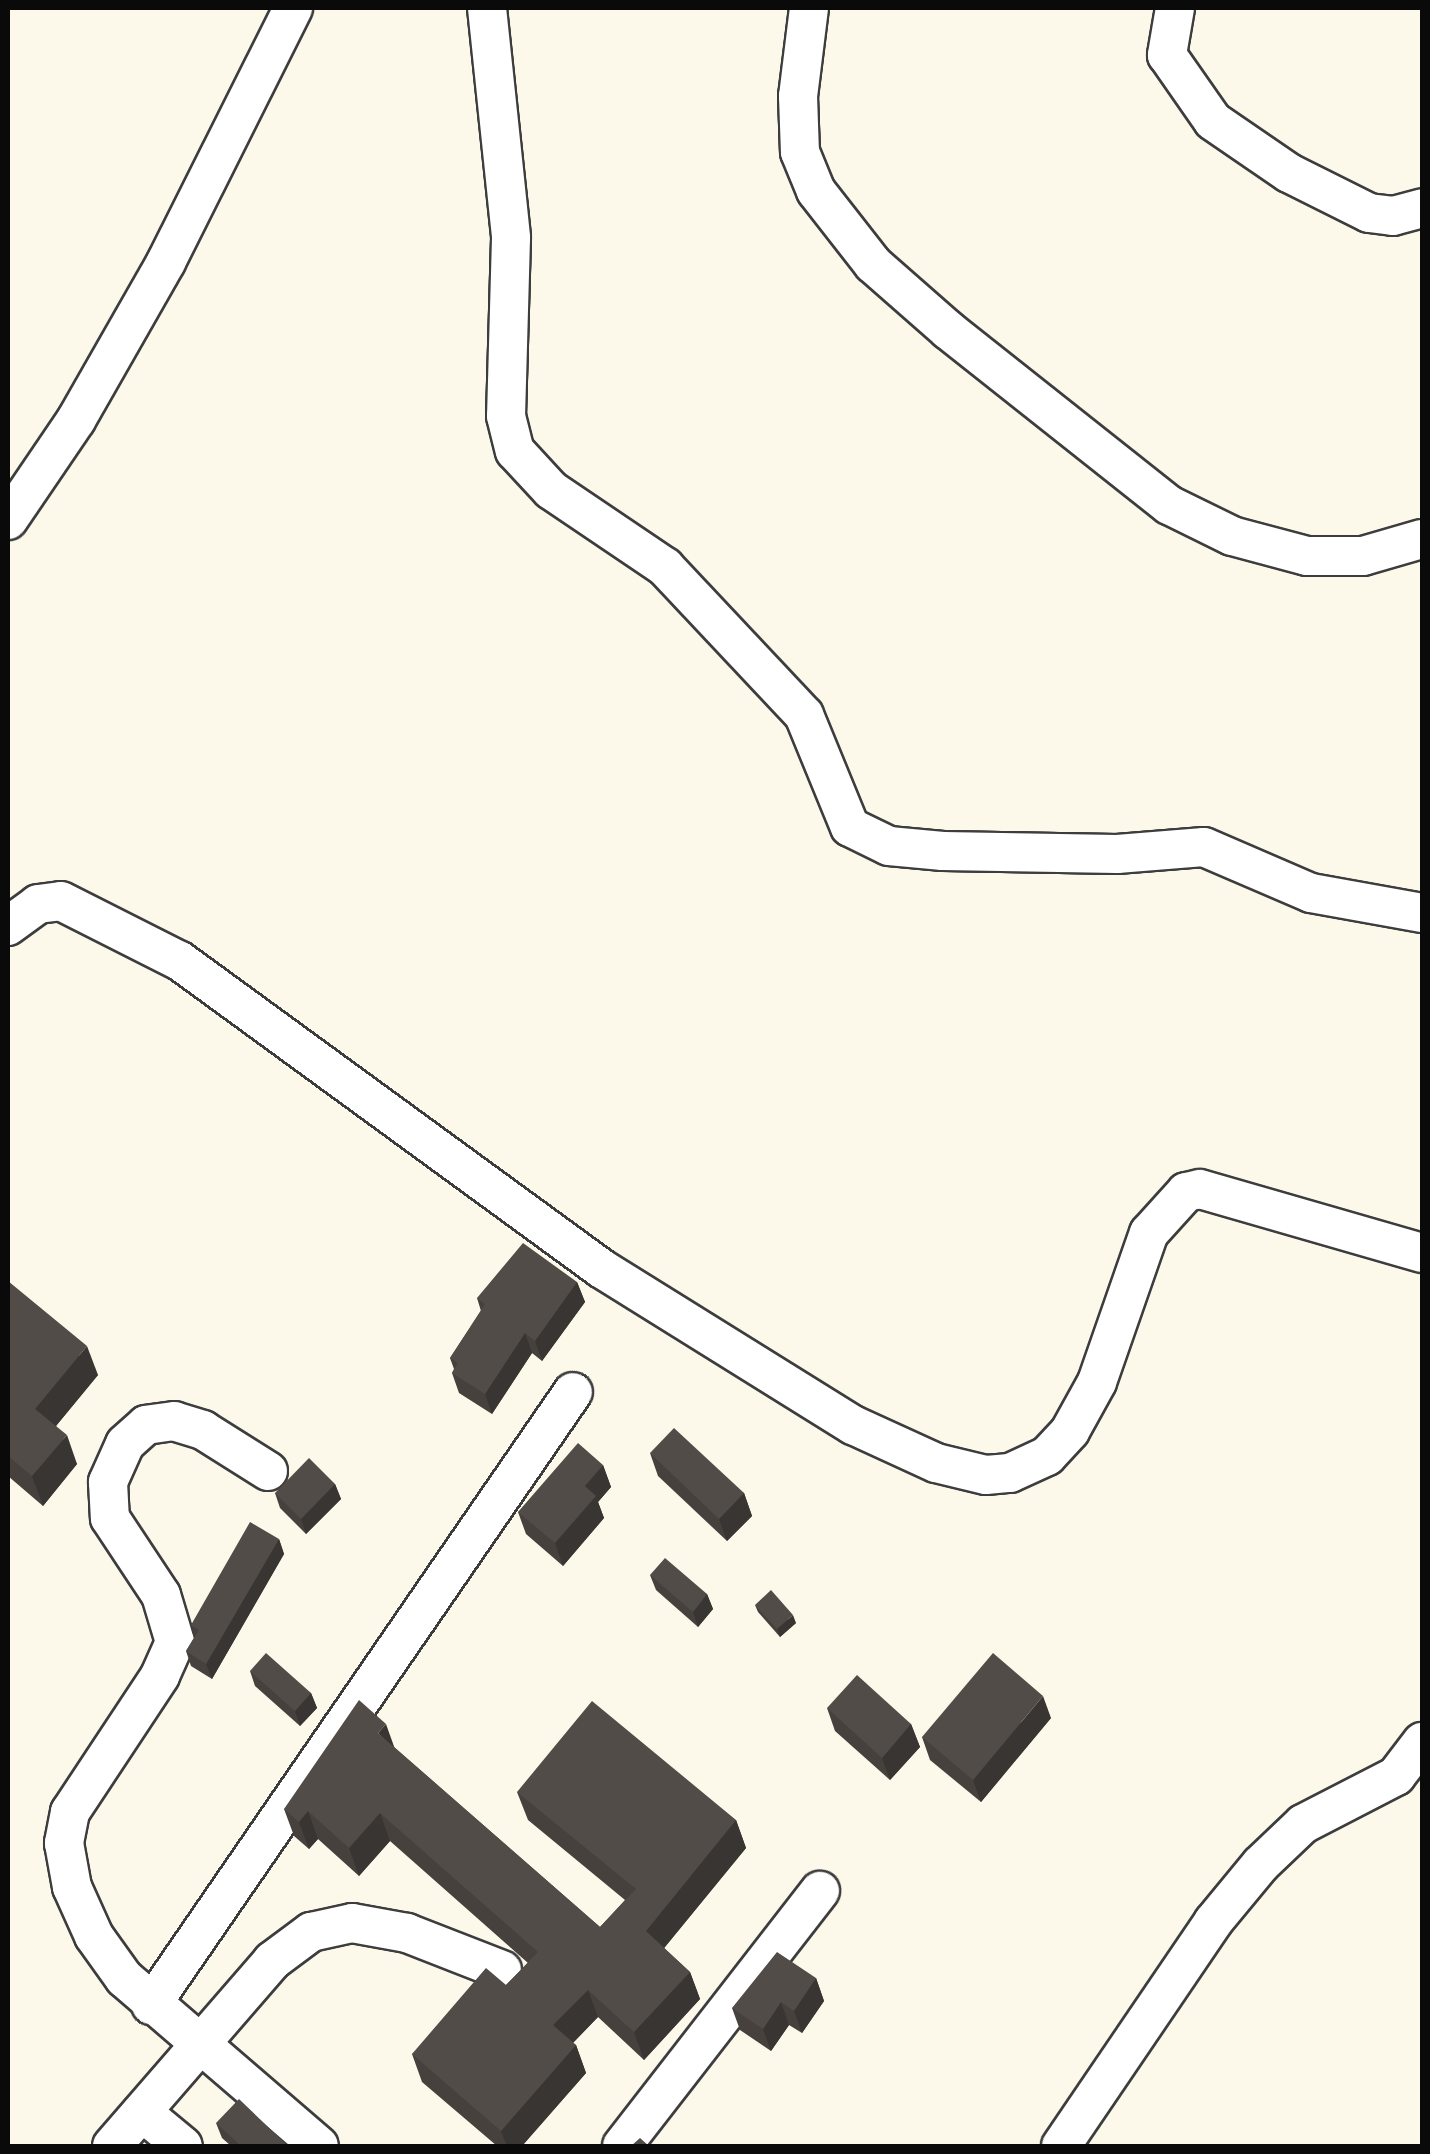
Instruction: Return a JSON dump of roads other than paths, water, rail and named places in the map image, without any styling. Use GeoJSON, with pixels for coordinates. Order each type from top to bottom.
{"type":"FeatureCollection","features":[{"type":"Feature","properties":{"kind":"street"},"geometry":{"type":"LineString","coordinates":[[8,520],[76,420],[166,262],[293,8]]}},
{"type":"Feature","properties":{"kind":"street"},"geometry":{"type":"LineString","coordinates":[[486,8],[511,238],[506,416],[515,451],[552,490],[665,567],[804,715],[820,740],[850,827],[890,846],[943,851],[1117,854],[1204,847],[1311,893],[1422,913]]}},
{"type":"Feature","properties":{"kind":"street"},"geometry":{"type":"LineString","coordinates":[[808,8],[798,96],[800,152],[810,178],[873,264],[936,319],[1169,504],[1232,536],[1307,556],[1363,556],[1422,539]]}},
{"type":"Feature","properties":{"kind":"street"},"geometry":{"type":"LineString","coordinates":[[1176,8],[1167,56],[1213,121],[1289,173],[1370,213],[1393,216],[1422,208]]}},
{"type":"Feature","properties":{"kind":"street"},"geometry":{"type":"LineString","coordinates":[[8,926],[38,904],[61,900],[180,961],[602,1269],[852,1425],[936,1462],[986,1475],[1010,1473],[1047,1456],[1070,1431],[1097,1382],[1149,1233],[1186,1192],[1200,1189],[1422,1253]]}},
{"type":"Feature","properties":{"kind":"street"},"geometry":{"type":"LineString","coordinates":[[150,2004],[573,1392]]}},
{"type":"Feature","properties":{"kind":"street"},"geometry":{"type":"LineString","coordinates":[[268,1471],[203,1430],[174,1421],[146,1425],[125,1444],[108,1482],[110,1518],[161,1595],[175,1642],[160,1676],[70,1812],[64,1842],[72,1887],[94,1936],[150,2004],[319,2146]]}},
{"type":"Feature","properties":{"kind":"street"},"geometry":{"type":"LineString","coordinates":[[1061,2146],[1213,1922],[1261,1864],[1303,1824],[1396,1776],[1422,1742]]}},
{"type":"Feature","properties":{"kind":"street"},"geometry":{"type":"LineString","coordinates":[[622,2146],[820,1891]]}},
{"type":"Feature","properties":{"kind":"street"},"geometry":{"type":"LineString","coordinates":[[112,2146],[272,1961],[311,1932],[352,1923],[407,1934],[502,1970]]}},
{"type":"Feature","properties":{"kind":"street"},"geometry":{"type":"LineString","coordinates":[[142,2112],[183,2146]]}}]}
